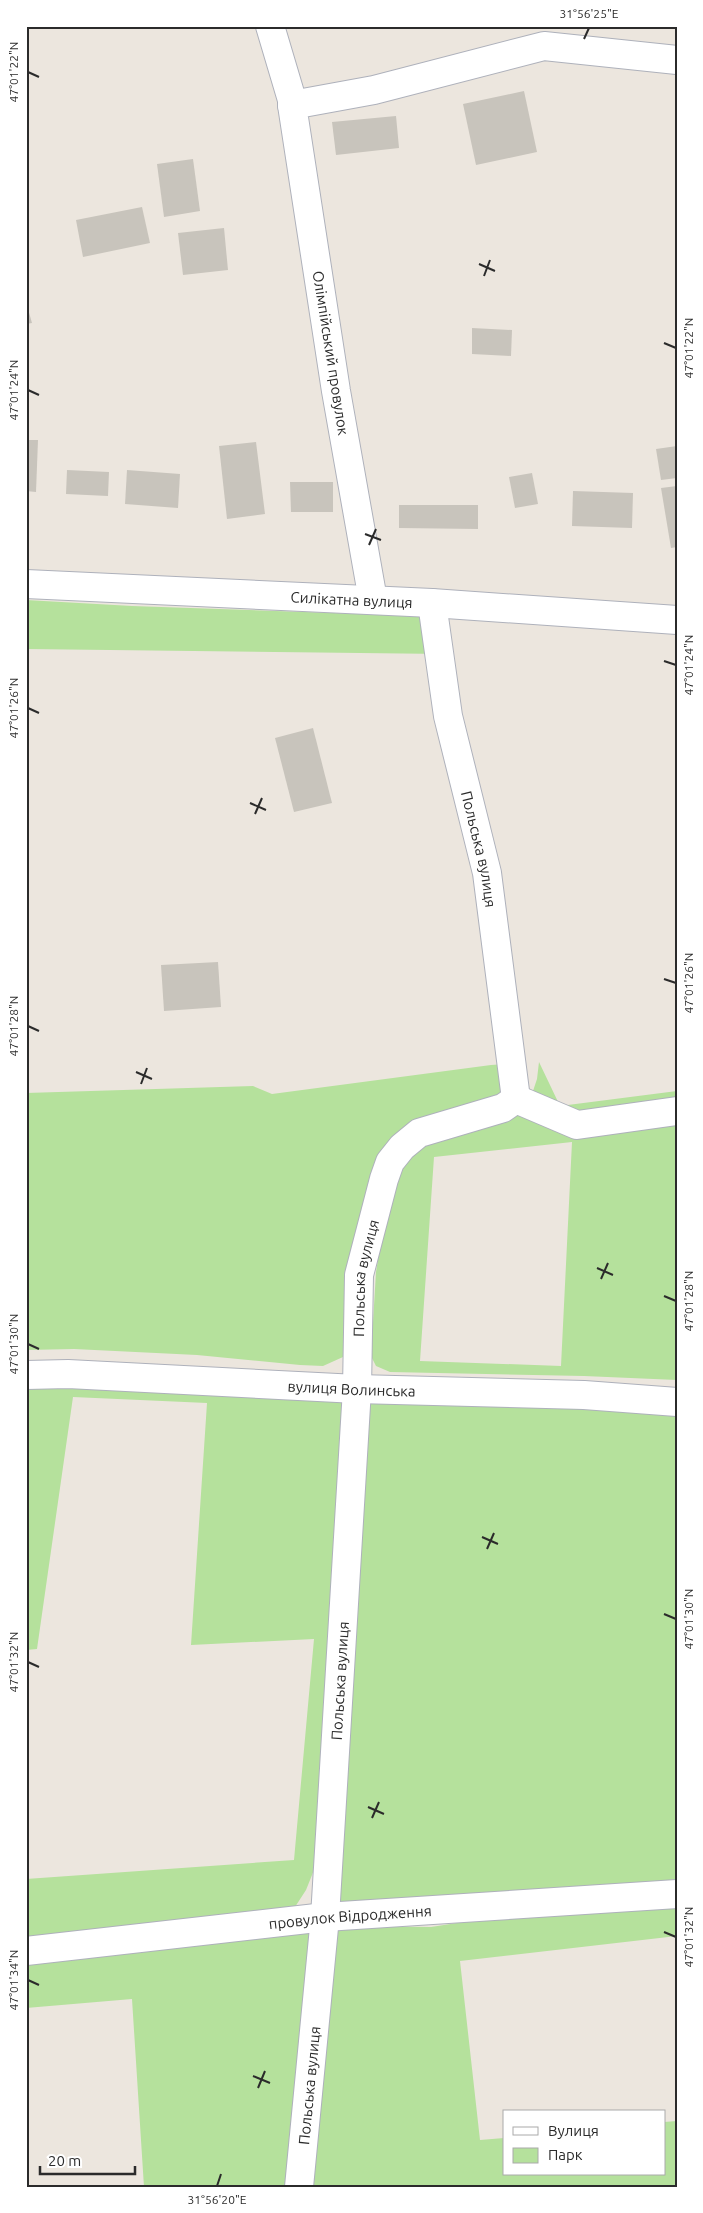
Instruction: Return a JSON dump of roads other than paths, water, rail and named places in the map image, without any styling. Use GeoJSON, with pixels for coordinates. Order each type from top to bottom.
{"type":"FeatureCollection","features":[{"type":"Feature","properties":{"kind":"street","name":"Олімпійський провулок"},"geometry":{"type":"LineString","coordinates":[[270,26],[292,100],[336,391],[373,600]]}},
{"type":"Feature","properties":{"kind":"street"},"geometry":{"type":"LineString","coordinates":[[292,105],[374,90],[544,46],[677,60]]}},
{"type":"Feature","properties":{"kind":"street","name":"Силікатна вулиця"},"geometry":{"type":"LineString","coordinates":[[26,584],[432,603],[677,620]]}},
{"type":"Feature","properties":{"kind":"street","name":"Польська вулиця"},"geometry":{"type":"LineString","coordinates":[[298,2187],[325,1917],[357,1389],[359,1275],[384,1179],[390,1162],[402,1147],[419,1133],[503,1108],[516,1099],[487,873],[448,716],[432,603]]}},
{"type":"Feature","properties":{"kind":"street"},"geometry":{"type":"LineString","coordinates":[[516,1099],[577,1125],[677,1112]]}},
{"type":"Feature","properties":{"kind":"street","name":"вулиця Волинська"},"geometry":{"type":"LineString","coordinates":[[26,1375],[68,1374],[357,1389],[584,1395],[677,1402]]}},
{"type":"Feature","properties":{"kind":"street","name":"провулок Відродження"},"geometry":{"type":"LineString","coordinates":[[26,1951],[325,1917],[677,1894]]}}]}
